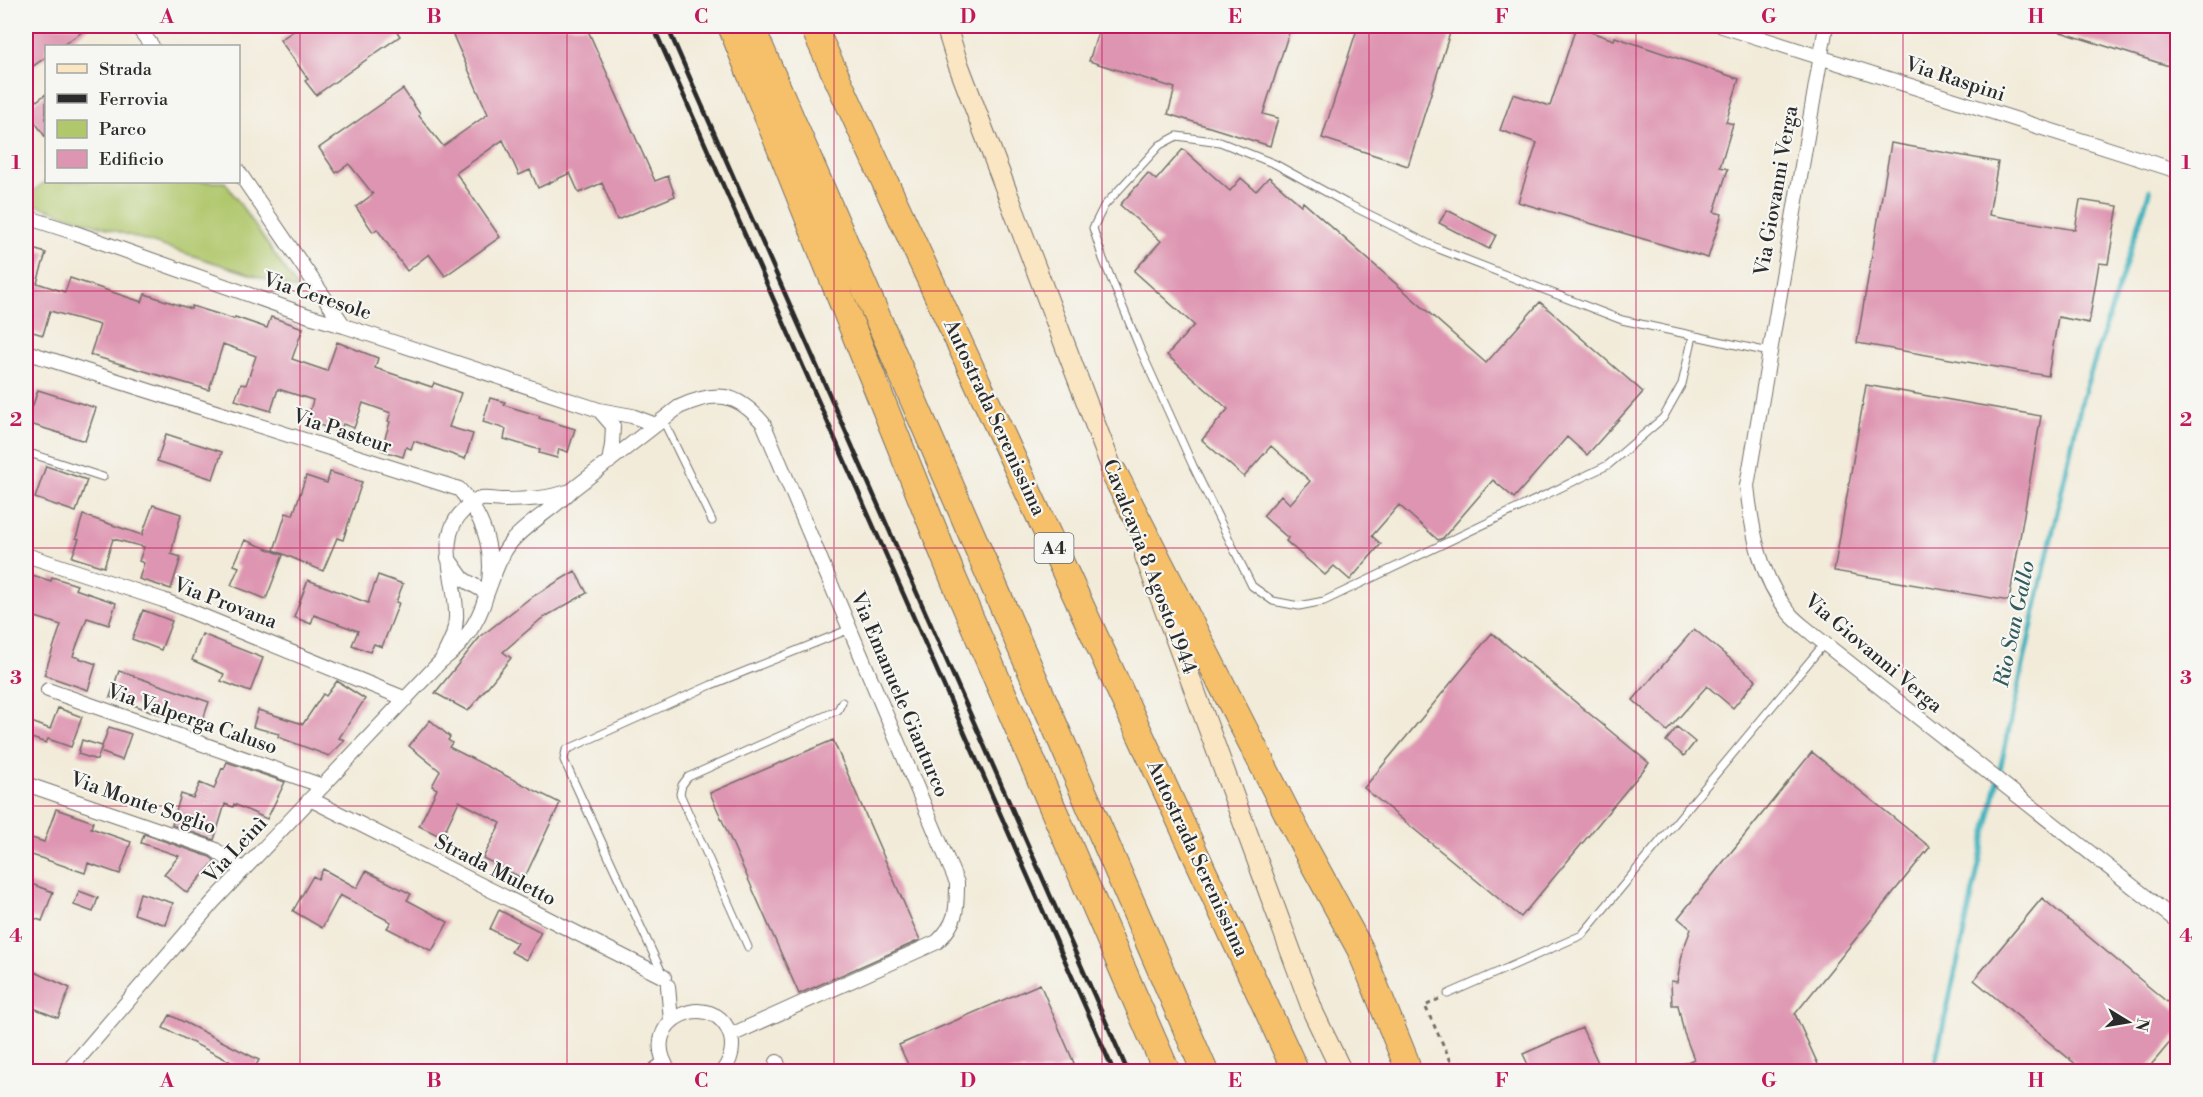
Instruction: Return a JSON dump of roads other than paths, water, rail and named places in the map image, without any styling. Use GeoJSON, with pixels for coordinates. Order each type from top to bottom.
{"type":"FeatureCollection","features":[{"type":"Feature","properties":{"kind":"highway"},"geometry":{"type":"LineString","coordinates":[[731,26],[954,580],[1167,1071]]}},
{"type":"Feature","properties":{"kind":"highway"},"geometry":{"type":"LineString","coordinates":[[751,26],[1205,1071]]}},
{"type":"Feature","properties":{"kind":"highway","name":"Autostrada Serenissima"},"geometry":{"type":"LineString","coordinates":[[813,26],[1296,1071]]}},
{"type":"Feature","properties":{"kind":"highway"},"geometry":{"type":"LineString","coordinates":[[1114,473],[1306,850],[1360,949],[1406,1060],[1408,1071]]}},
{"type":"Feature","properties":{"kind":"main road","name":"Cavalcavia 8 Agosto 1944"},"geometry":{"type":"LineString","coordinates":[[939,26],[957,61]]}},
{"type":"Feature","properties":{"kind":"main road","name":"Cavalcavia 8 Agosto 1944"},"geometry":{"type":"LineString","coordinates":[[946,26],[957,61],[1183,655],[1314,1014],[1342,1071]]}},
{"type":"Feature","properties":{"kind":"street"},"geometry":{"type":"LineString","coordinates":[[137,26],[151,45]]}},
{"type":"Feature","properties":{"kind":"street","name":"Via Raspini"},"geometry":{"type":"LineString","coordinates":[[1722,26],[2178,171]]}},
{"type":"Feature","properties":{"kind":"street","name":"Via Giovanni Verga"},"geometry":{"type":"LineString","coordinates":[[1826,26],[1747,486],[1751,525],[1769,583],[1791,615],[1824,644],[2178,922]]}},
{"type":"Feature","properties":{"kind":"street"},"geometry":{"type":"LineString","coordinates":[[240,174],[344,326]]}},
{"type":"Feature","properties":{"kind":"street","name":"Via Ceresole"},"geometry":{"type":"LineString","coordinates":[[26,217],[309,316],[598,410],[660,423]]}},
{"type":"Feature","properties":{"kind":"street","name":"Via Pasteur"},"geometry":{"type":"LineString","coordinates":[[26,352],[459,489],[471,503],[480,519],[492,567],[487,593],[468,634],[460,645],[440,662]]}},
{"type":"Feature","properties":{"kind":"street","name":"Via Emanuele Gianturco"},"geometry":{"type":"LineString","coordinates":[[609,462],[679,407],[699,398],[714,396],[732,398],[749,408],[763,423],[957,883],[957,909],[949,930],[937,942],[730,1035]]}},
{"type":"Feature","properties":{"kind":"street"},"geometry":{"type":"LineString","coordinates":[[448,558],[463,579],[487,593],[501,558],[510,544],[524,529],[559,504],[572,490],[609,462],[613,426],[598,410]]}},
{"type":"Feature","properties":{"kind":"street"},"geometry":{"type":"LineString","coordinates":[[440,662],[456,628],[448,541],[452,525],[460,513],[471,503],[481,499],[549,498],[572,490]]}},
{"type":"Feature","properties":{"kind":"street","name":"Via Provana"},"geometry":{"type":"LineString","coordinates":[[26,555],[163,600],[406,699]]}},
{"type":"Feature","properties":{"kind":"street","name":"Via Leinì"},"geometry":{"type":"LineString","coordinates":[[68,1071],[243,870],[440,662]]}},
{"type":"Feature","properties":{"kind":"street","name":"Via Valperga Caluso"},"geometry":{"type":"LineString","coordinates":[[48,690],[323,786]]}},
{"type":"Feature","properties":{"kind":"street","name":"Via Monte Soglio"},"geometry":{"type":"LineString","coordinates":[[26,784],[214,849],[243,870]]}},
{"type":"Feature","properties":{"kind":"street","name":"Strada Muletto"},"geometry":{"type":"LineString","coordinates":[[310,799],[666,981]]}},
{"type":"Feature","properties":{"kind":"street"},"geometry":{"type":"LineString","coordinates":[[666,981],[687,1012]]}},
{"type":"Feature","properties":{"kind":"street"},"geometry":{"type":"LineString","coordinates":[[666,981],[671,1021]]}},
{"type":"Feature","properties":{"kind":"street"},"geometry":{"type":"LineString","coordinates":[[652,1071],[667,1067],[661,1052],[664,1030],[671,1021],[687,1012],[698,1011],[718,1018],[726,1026],[730,1035],[731,1056],[722,1071]]}},
{"type":"Feature","properties":{"kind":"lane"},"geometry":{"type":"LineString","coordinates":[[1693,336],[1682,384],[1663,418],[1608,465],[1324,602],[1299,606],[1273,601],[1252,586],[1193,466],[1141,351],[1103,259],[1093,228],[1104,206],[1160,145],[1177,135],[1220,142],[1275,164],[1439,249],[1622,320],[1769,352]]}},
{"type":"Feature","properties":{"kind":"lane"},"geometry":{"type":"LineString","coordinates":[[660,423],[712,521]]}},
{"type":"Feature","properties":{"kind":"lane"},"geometry":{"type":"LineString","coordinates":[[26,452],[103,477]]}},
{"type":"Feature","properties":{"kind":"lane"},"geometry":{"type":"LineString","coordinates":[[666,981],[564,760],[566,750],[711,685],[851,629]]}},
{"type":"Feature","properties":{"kind":"lane"},"geometry":{"type":"LineString","coordinates":[[1448,994],[1582,935],[1824,644]]}},
{"type":"Feature","properties":{"kind":"lane"},"geometry":{"type":"LineString","coordinates":[[748,947],[680,794],[682,785],[688,777],[838,710],[842,702]]}},
{"type":"Feature","properties":{"kind":"waterway","name":"Rio San Gallo"},"geometry":{"type":"LineString","coordinates":[[1933,1072],[2082,399],[2150,190]]}},
{"type":"Feature","properties":{"kind":"railway"},"geometry":{"type":"LineString","coordinates":[[653,26],[1114,1072]]}},
{"type":"Feature","properties":{"kind":"railway"},"geometry":{"type":"LineString","coordinates":[[667,26],[1128,1072]]}}]}
